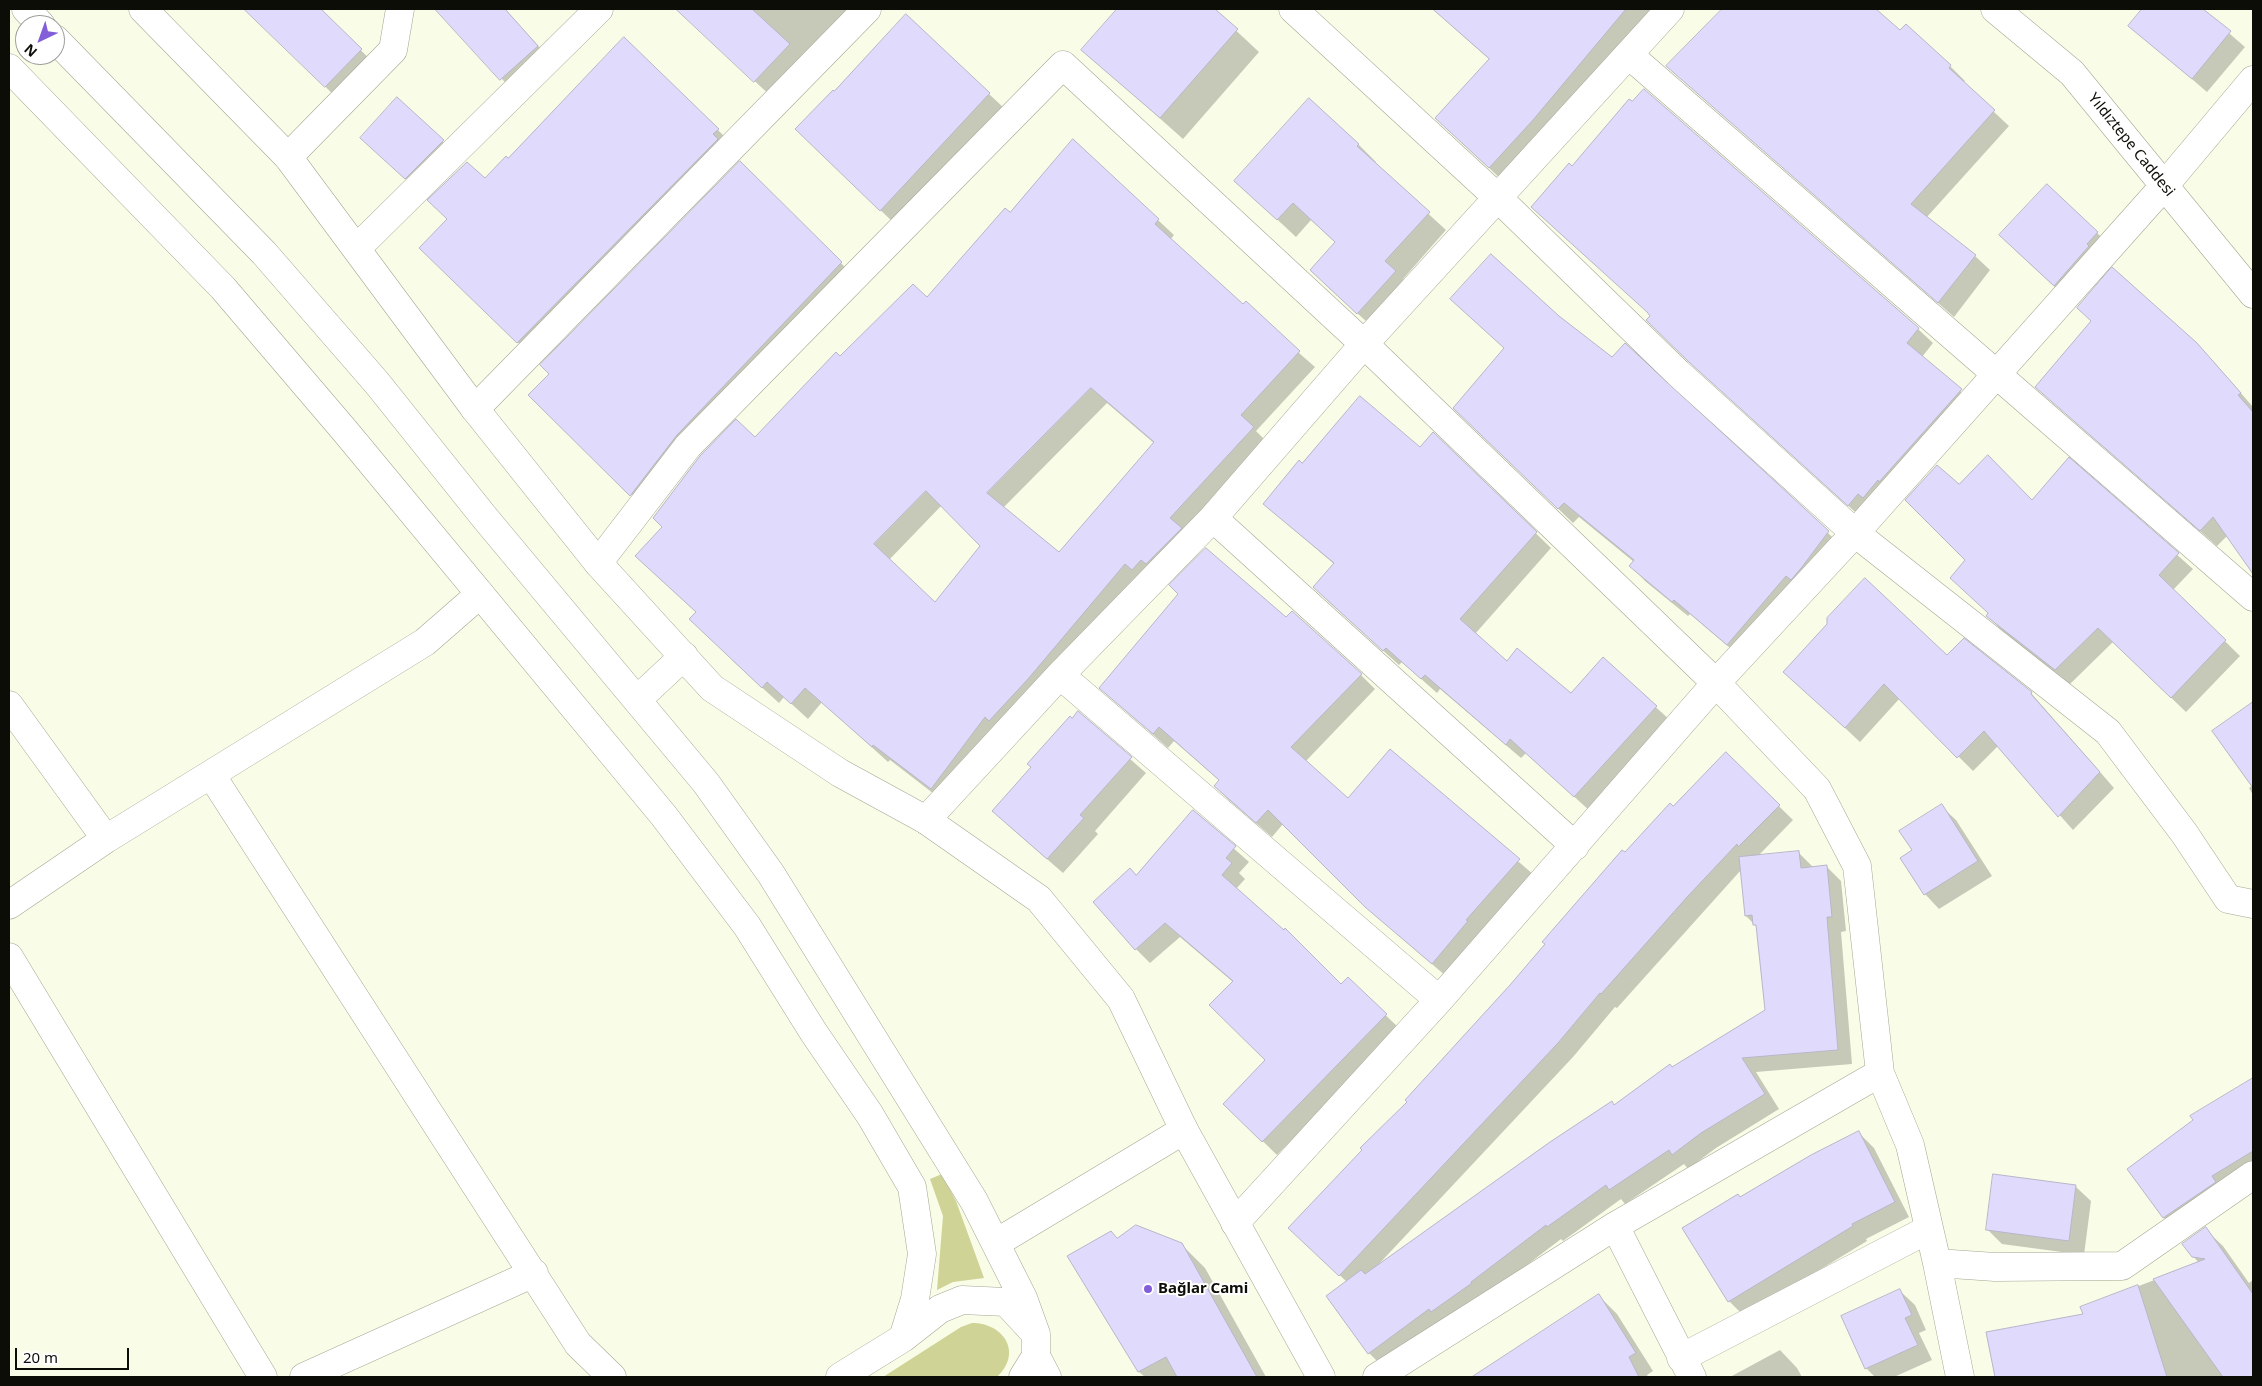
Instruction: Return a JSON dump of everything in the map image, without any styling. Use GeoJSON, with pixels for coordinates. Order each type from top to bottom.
{"type":"FeatureCollection","features":[{"type":"Feature","properties":{"kind":"street"},"geometry":{"type":"LineString","coordinates":[[288,158],[393,50],[400,9]]}},
{"type":"Feature","properties":{"kind":"street"},"geometry":{"type":"LineString","coordinates":[[357,248],[599,9]]}},
{"type":"Feature","properties":{"kind":"street"},"geometry":{"type":"LineString","coordinates":[[475,409],[868,9]]}},
{"type":"Feature","properties":{"kind":"street"},"geometry":{"type":"LineString","coordinates":[[1294,9],[1497,197],[1678,373],[1855,533],[2108,732],[2184,833],[2228,899],[2253,904]]}},
{"type":"Feature","properties":{"kind":"street"},"geometry":{"type":"LineString","coordinates":[[926,820],[1060,675],[1213,518],[1364,344],[1670,9]]}},
{"type":"Feature","properties":{"kind":"street","name":"Yıldıztepe Caddesi"},"geometry":{"type":"LineString","coordinates":[[1995,9],[2072,73],[2253,294]]}},
{"type":"Feature","properties":{"kind":"street"},"geometry":{"type":"LineString","coordinates":[[149,11],[288,158],[357,248],[475,409],[598,563],[712,688],[840,773],[926,820],[1038,899],[1121,999],[1184,1130],[1321,1377]]}},
{"type":"Feature","properties":{"kind":"street"},"geometry":{"type":"LineString","coordinates":[[65,49],[264,252],[377,383],[485,518],[706,783],[771,874],[925,1119],[974,1201],[1023,1298],[1036,1361]]}},
{"type":"Feature","properties":{"kind":"street"},"geometry":{"type":"LineString","coordinates":[[1629,55],[2253,597]]}},
{"type":"Feature","properties":{"kind":"street"},"geometry":{"type":"LineString","coordinates":[[598,563],[688,446],[1063,65],[1364,344],[1716,683],[1817,789],[1857,866],[1880,1073],[1910,1146],[1937,1262],[1960,1377]]}},
{"type":"Feature","properties":{"kind":"street"},"geometry":{"type":"LineString","coordinates":[[9,68],[223,288],[664,816],[747,926],[814,1033],[870,1115],[912,1187],[922,1254],[915,1298],[903,1338]]}},
{"type":"Feature","properties":{"kind":"street"},"geometry":{"type":"LineString","coordinates":[[1235,1223],[1440,1000],[1716,683],[1855,533],[2164,186],[2253,80]]}},
{"type":"Feature","properties":{"kind":"street"},"geometry":{"type":"LineString","coordinates":[[1213,518],[1575,846]]}},
{"type":"Feature","properties":{"kind":"street"},"geometry":{"type":"LineString","coordinates":[[9,905],[106,839],[212,776],[425,642],[480,594]]}},
{"type":"Feature","properties":{"kind":"street"},"geometry":{"type":"LineString","coordinates":[[638,700],[684,656]]}},
{"type":"Feature","properties":{"kind":"street"},"geometry":{"type":"LineString","coordinates":[[1060,675],[1440,1000]]}},
{"type":"Feature","properties":{"kind":"street"},"geometry":{"type":"LineString","coordinates":[[9,705],[106,839]]}},
{"type":"Feature","properties":{"kind":"street"},"geometry":{"type":"LineString","coordinates":[[212,776],[534,1272],[578,1344],[612,1377]]}},
{"type":"Feature","properties":{"kind":"street"},"geometry":{"type":"LineString","coordinates":[[9,957],[263,1377]]}},
{"type":"Feature","properties":{"kind":"street"},"geometry":{"type":"LineString","coordinates":[[1377,1377],[1615,1226],[1880,1073]]}},
{"type":"Feature","properties":{"kind":"street"},"geometry":{"type":"LineString","coordinates":[[996,1243],[1184,1130]]}},
{"type":"Feature","properties":{"kind":"street"},"geometry":{"type":"LineString","coordinates":[[1937,1262],[1995,1267],[2122,1266],[2253,1175]]}},
{"type":"Feature","properties":{"kind":"street"},"geometry":{"type":"LineString","coordinates":[[1615,1226],[1686,1367],[1929,1229]]}},
{"type":"Feature","properties":{"kind":"street"},"geometry":{"type":"LineString","coordinates":[[304,1377],[534,1272]]}},
{"type":"Feature","properties":{"kind":"street"},"geometry":{"type":"LineString","coordinates":[[840,1377],[903,1338],[940,1308],[962,1300],[1006,1302],[1036,1361]]}},
{"type":"Feature","properties":{"kind":"street"},"geometry":{"type":"LineString","coordinates":[[578,1344],[583,1377]]}},
{"type":"Feature","properties":{"kind":"green space"},"geometry":{"type":"Polygon","coordinates":[[[942,1174],[956,1201],[984,1278],[953,1282],[937,1290],[943,1216],[930,1179],[942,1174]]]}},
{"type":"Feature","properties":{"kind":"green space"},"geometry":{"type":"Polygon","coordinates":[[[972,1323],[983,1324],[993,1328],[1006,1341],[1009,1349],[1009,1358],[1005,1368],[997,1377],[883,1377],[961,1327],[972,1323]]]}},
{"type":"Feature","properties":{"kind":"building"},"geometry":{"type":"Polygon","coordinates":[[[244,9],[321,9],[362,49],[325,87],[244,9]]]}},
{"type":"Feature","properties":{"kind":"building"},"geometry":{"type":"Polygon","coordinates":[[[435,9],[505,9],[538,46],[500,80],[435,9]]]}},
{"type":"Feature","properties":{"kind":"building"},"geometry":{"type":"Polygon","coordinates":[[[676,9],[752,9],[790,44],[754,82],[676,9]]]}},
{"type":"Feature","properties":{"kind":"building"},"geometry":{"type":"Polygon","coordinates":[[[1117,9],[1215,9],[1238,29],[1160,118],[1081,50],[1117,9]]]}},
{"type":"Feature","properties":{"kind":"building"},"geometry":{"type":"Polygon","coordinates":[[[1433,9],[1626,9],[1533,120],[1489,168],[1435,118],[1489,59],[1433,9]]]}},
{"type":"Feature","properties":{"kind":"building"},"geometry":{"type":"Polygon","coordinates":[[[1722,9],[1876,9],[1900,30],[1906,24],[1951,65],[1949,68],[1995,110],[1911,204],[1976,255],[1938,303],[1666,66],[1722,9]]]}},
{"type":"Feature","properties":{"kind":"building"},"geometry":{"type":"Polygon","coordinates":[[[2142,9],[2203,9],[2231,31],[2192,79],[2128,26],[2142,9]]]}},
{"type":"Feature","properties":{"kind":"building"},"geometry":{"type":"Polygon","coordinates":[[[906,14],[990,93],[880,211],[795,129],[834,91],[906,14]]]}},
{"type":"Feature","properties":{"kind":"building"},"geometry":{"type":"Polygon","coordinates":[[[624,37],[719,129],[713,134],[718,139],[517,343],[419,248],[447,219],[427,200],[467,162],[485,178],[506,156],[508,158],[624,37]]]}},
{"type":"Feature","properties":{"kind":"building"},"geometry":{"type":"Polygon","coordinates":[[[1644,89],[1919,328],[1907,343],[1962,389],[1879,482],[1878,480],[1863,498],[1858,494],[1848,506],[1689,362],[1646,320],[1650,316],[1647,312],[1531,207],[1569,163],[1572,166],[1629,99],[1632,101],[1644,89]]]}},
{"type":"Feature","properties":{"kind":"building"},"geometry":{"type":"Polygon","coordinates":[[[397,97],[444,140],[405,179],[360,138],[397,97]]]}},
{"type":"Feature","properties":{"kind":"building"},"geometry":{"type":"Polygon","coordinates":[[[1309,98],[1359,144],[1357,146],[1430,212],[1385,261],[1396,271],[1357,314],[1310,270],[1335,242],[1293,203],[1277,220],[1234,181],[1309,98]]]}},
{"type":"Feature","properties":{"kind":"building"},"geometry":{"type":"Polygon","coordinates":[[[1073,139],[1159,219],[1155,224],[1243,304],[1246,301],[1300,351],[1241,415],[1254,427],[1170,518],[1182,528],[1146,564],[1141,560],[1132,570],[1125,564],[1028,679],[989,721],[985,717],[931,789],[873,745],[872,747],[805,688],[791,704],[767,682],[762,688],[689,619],[696,612],[635,556],[662,527],[653,518],[700,456],[736,419],[755,437],[836,352],[840,356],[913,284],[927,297],[1005,208],[1010,212],[1073,139]],[[1091,388],[987,493],[1059,552],[1154,442],[1091,388]],[[926,491],[874,544],[935,602],[980,546],[926,491]]]}},
{"type":"Feature","properties":{"kind":"building"},"geometry":{"type":"Polygon","coordinates":[[[740,161],[842,262],[677,435],[630,496],[528,395],[549,374],[540,365],[740,161]]]}},
{"type":"Feature","properties":{"kind":"building"},"geometry":{"type":"Polygon","coordinates":[[[2047,184],[2098,232],[2087,244],[2089,246],[2054,286],[1999,235],[2047,184]]]}},
{"type":"Feature","properties":{"kind":"building"},"geometry":{"type":"Polygon","coordinates":[[[1491,254],[1559,316],[1612,357],[1625,343],[1829,531],[1791,580],[1786,576],[1727,645],[1674,600],[1672,602],[1629,566],[1634,560],[1564,503],[1558,509],[1453,408],[1504,348],[1450,299],[1491,254]]]}},
{"type":"Feature","properties":{"kind":"building"},"geometry":{"type":"Polygon","coordinates":[[[2112,267],[2197,343],[2241,393],[2238,395],[2253,412],[2253,574],[2213,517],[2200,531],[2035,387],[2091,321],[2077,308],[2112,267]]]}},
{"type":"Feature","properties":{"kind":"building"},"geometry":{"type":"Polygon","coordinates":[[[1360,396],[1420,447],[1433,432],[1537,532],[1460,619],[1507,661],[1517,648],[1571,693],[1603,657],[1657,706],[1574,797],[1510,739],[1506,745],[1425,675],[1421,679],[1386,648],[1383,651],[1313,587],[1334,563],[1263,504],[1299,460],[1302,463],[1360,396]]]}},
{"type":"Feature","properties":{"kind":"building"},"geometry":{"type":"Polygon","coordinates":[[[1988,455],[2032,500],[2069,457],[2179,553],[2159,575],[2226,640],[2171,698],[2098,628],[2055,670],[1986,616],[1988,613],[1950,578],[1965,560],[1905,500],[1937,465],[1959,484],[1988,455]]]}},
{"type":"Feature","properties":{"kind":"building"},"geometry":{"type":"Polygon","coordinates":[[[1206,548],[1286,617],[1292,611],[1362,674],[1291,747],[1348,798],[1390,749],[1520,859],[1466,920],[1468,921],[1432,964],[1365,907],[1268,810],[1256,823],[1214,786],[1219,780],[1159,727],[1153,734],[1099,688],[1178,594],[1169,585],[1206,548]]]}},
{"type":"Feature","properties":{"kind":"building"},"geometry":{"type":"Polygon","coordinates":[[[1865,578],[1947,655],[1964,638],[2032,692],[2031,694],[2100,772],[2058,817],[1984,731],[1957,758],[1884,684],[1845,728],[1783,672],[1827,624],[1827,618],[1865,578]]]}},
{"type":"Feature","properties":{"kind":"building"},"geometry":{"type":"Polygon","coordinates":[[[2253,702],[2253,788],[2212,731],[2253,702]]]}},
{"type":"Feature","properties":{"kind":"building"},"geometry":{"type":"Polygon","coordinates":[[[1078,711],[1132,757],[1080,815],[1084,818],[1047,859],[992,811],[1031,767],[1027,764],[1070,716],[1072,718],[1078,711]]]}},
{"type":"Feature","properties":{"kind":"building"},"geometry":{"type":"Polygon","coordinates":[[[1726,752],[1780,805],[1738,847],[1737,844],[1688,896],[1600,993],[1558,1043],[1339,1276],[1288,1228],[1362,1150],[1360,1148],[1407,1102],[1405,1100],[1510,985],[1545,944],[1542,942],[1622,850],[1625,852],[1670,803],[1673,806],[1726,752]]]}},
{"type":"Feature","properties":{"kind":"building"},"geometry":{"type":"Polygon","coordinates":[[[1942,804],[1978,861],[1924,895],[1900,858],[1912,850],[1899,831],[1942,804]]]}},
{"type":"Feature","properties":{"kind":"building"},"geometry":{"type":"Polygon","coordinates":[[[1193,810],[1236,846],[1226,858],[1232,863],[1222,875],[1284,930],[1285,928],[1341,984],[1348,977],[1387,1014],[1262,1142],[1223,1104],[1265,1060],[1209,1005],[1233,981],[1165,923],[1135,950],[1093,902],[1130,868],[1136,875],[1193,810]]]}},
{"type":"Feature","properties":{"kind":"building"},"geometry":{"type":"Polygon","coordinates":[[[1799,851],[1801,868],[1827,865],[1832,917],[1827,917],[1838,1050],[1742,1058],[1765,1094],[1701,1133],[1672,1155],[1669,1150],[1609,1190],[1606,1185],[1547,1227],[1546,1225],[1472,1283],[1431,1312],[1429,1309],[1368,1354],[1326,1296],[1361,1270],[1365,1274],[1550,1142],[1612,1101],[1614,1105],[1670,1064],[1672,1067],[1765,1010],[1756,925],[1753,925],[1752,915],[1745,916],[1739,857],[1799,851]]]}},
{"type":"Feature","properties":{"kind":"building"},"geometry":{"type":"Polygon","coordinates":[[[2253,1078],[2253,1151],[2212,1176],[2216,1182],[2163,1218],[2127,1169],[2193,1120],[2190,1116],[2253,1078]]]}},
{"type":"Feature","properties":{"kind":"building"},"geometry":{"type":"Polygon","coordinates":[[[1859,1131],[1895,1202],[1852,1224],[1853,1226],[1728,1302],[1682,1228],[1738,1194],[1740,1197],[1811,1155],[1859,1131]]]}},
{"type":"Feature","properties":{"kind":"building"},"geometry":{"type":"Polygon","coordinates":[[[1993,1174],[2076,1185],[2069,1241],[1986,1230],[1993,1174]]]}},
{"type":"Feature","properties":{"kind":"building","name":"Bağlar Cami"},"geometry":{"type":"Polygon","coordinates":[[[1136,1225],[1182,1243],[1257,1377],[1177,1377],[1166,1357],[1138,1372],[1067,1256],[1111,1231],[1117,1238],[1136,1225]]]}},
{"type":"Feature","properties":{"kind":"building"},"geometry":{"type":"Polygon","coordinates":[[[2206,1227],[2253,1294],[2253,1377],[2223,1377],[2153,1279],[2205,1259],[2192,1257],[2182,1244],[2206,1227]]]}},
{"type":"Feature","properties":{"kind":"building"},"geometry":{"type":"Polygon","coordinates":[[[2138,1285],[2167,1377],[1995,1377],[1986,1332],[2083,1314],[2080,1307],[2138,1285]]]}},
{"type":"Feature","properties":{"kind":"building"},"geometry":{"type":"Polygon","coordinates":[[[1900,1289],[1912,1315],[1905,1318],[1918,1345],[1865,1369],[1841,1316],[1900,1289]]]}},
{"type":"Feature","properties":{"kind":"building"},"geometry":{"type":"Polygon","coordinates":[[[1599,1294],[1636,1353],[1629,1357],[1639,1377],[1472,1377],[1599,1294]]]}},
{"type":"Feature","properties":{"kind":"place","name":"Bağlar Cami"},"geometry":{"type":"Point","coordinates":[1148,1289]}}]}
